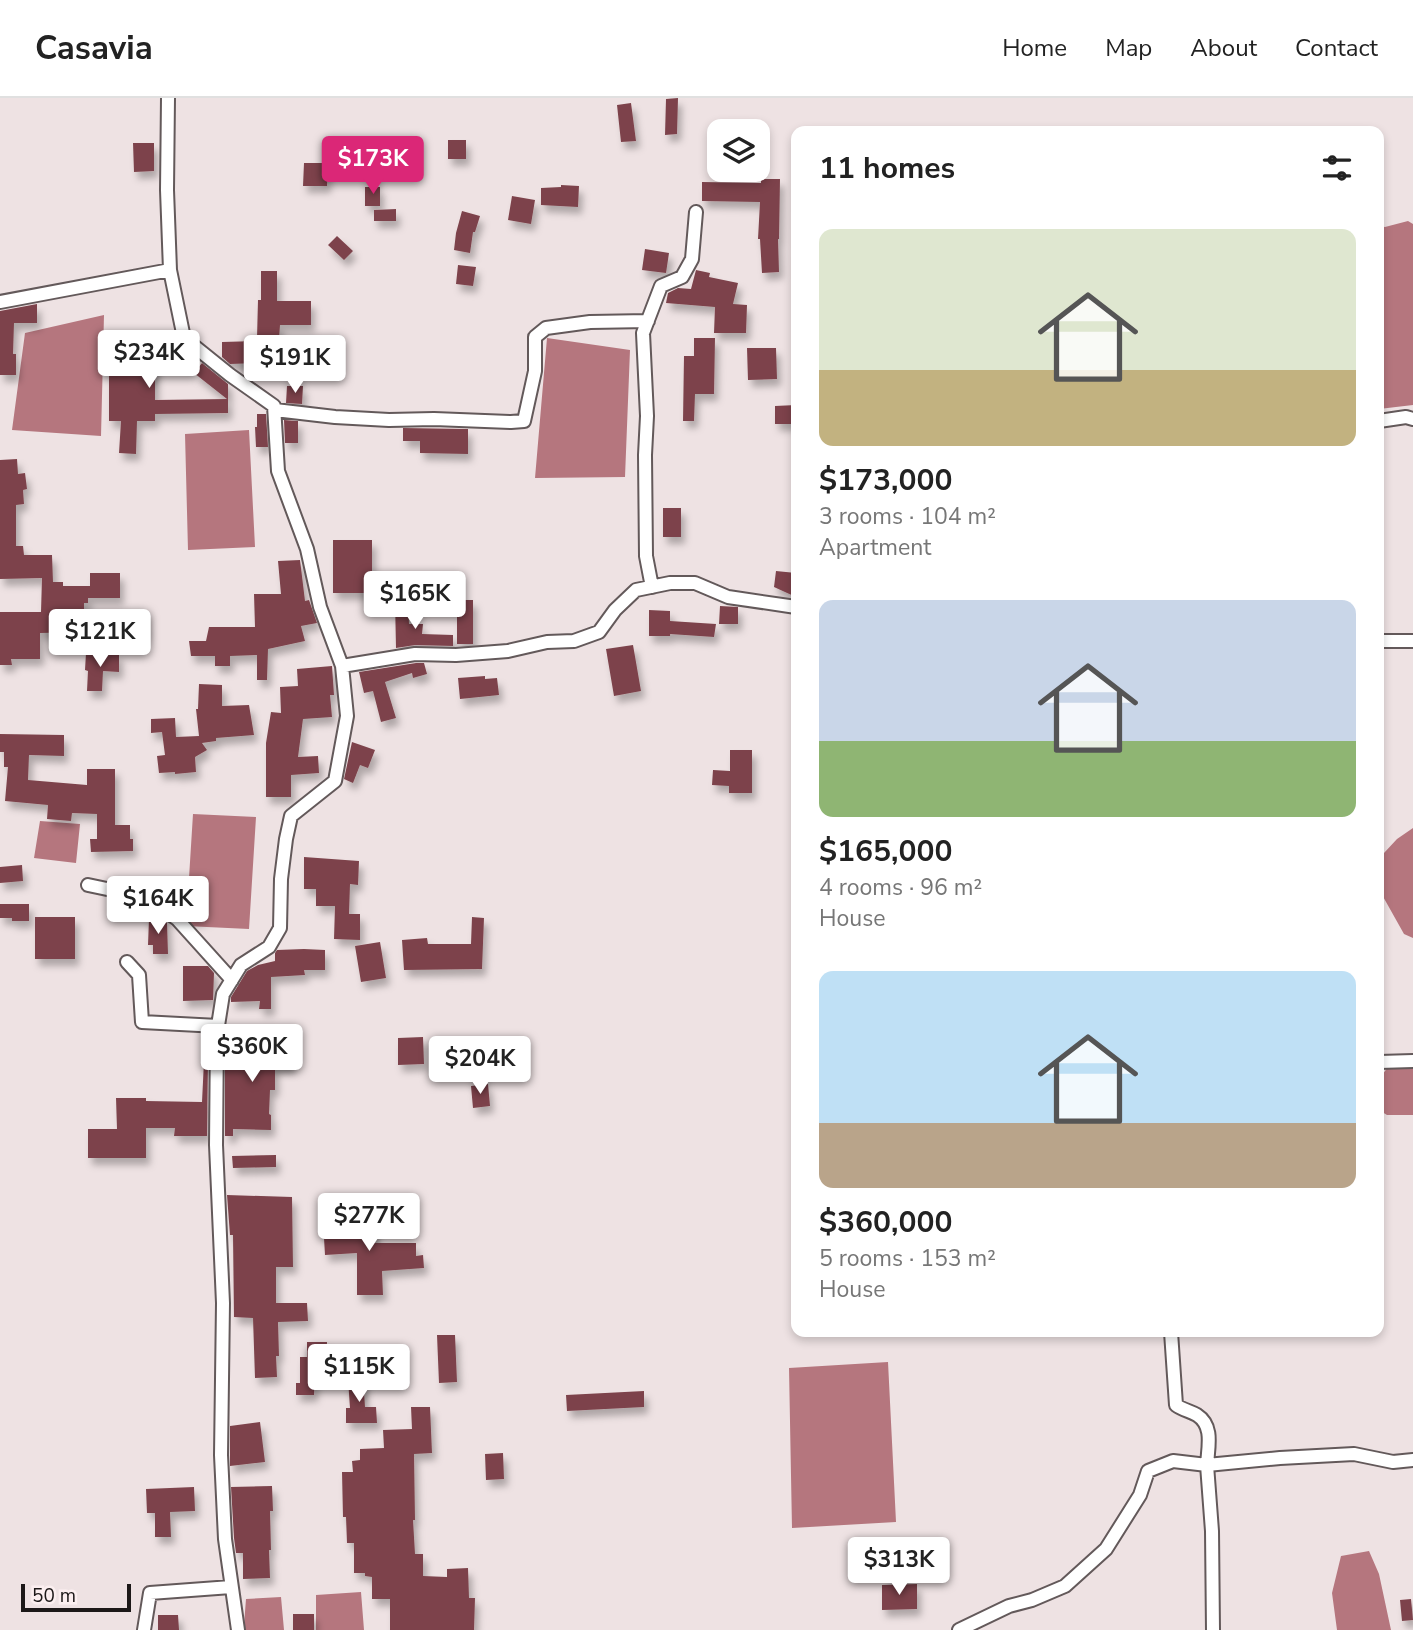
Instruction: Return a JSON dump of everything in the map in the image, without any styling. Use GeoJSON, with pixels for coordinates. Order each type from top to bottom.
{"type":"FeatureCollection","features":[{"type":"Feature","properties":{"kind":"street"},"geometry":{"type":"LineString","coordinates":[[168,98],[170,270],[184,338],[274,406],[278,471],[307,549],[320,607],[342,666],[347,716],[335,781],[291,816],[281,879],[280,928],[269,947],[241,965],[223,994],[218,1026],[216,1145],[223,1303],[221,1455],[225,1539],[238,1630]]}},
{"type":"Feature","properties":{"kind":"street"},"geometry":{"type":"LineString","coordinates":[[652,587],[646,556],[647,416],[643,333],[660,286],[682,277],[692,260],[696,212]]}},
{"type":"Feature","properties":{"kind":"street"},"geometry":{"type":"LineString","coordinates":[[0,302],[170,270]]}},
{"type":"Feature","properties":{"kind":"street"},"geometry":{"type":"LineString","coordinates":[[275,410],[389,421],[524,421],[535,371],[535,337],[546,328],[590,322],[648,321]]}},
{"type":"Feature","properties":{"kind":"street"},"geometry":{"type":"LineString","coordinates":[[1384,420],[1406,416],[1413,419]]}},
{"type":"Feature","properties":{"kind":"street"},"geometry":{"type":"LineString","coordinates":[[342,666],[415,654],[456,655],[508,651],[547,642],[573,641],[599,632],[636,590],[670,583],[695,583],[728,597],[791,606]]}},
{"type":"Feature","properties":{"kind":"street"},"geometry":{"type":"LineString","coordinates":[[1384,641],[1413,641]]}},
{"type":"Feature","properties":{"kind":"street"},"geometry":{"type":"LineString","coordinates":[[88,885],[145,897],[177,919],[232,980]]}},
{"type":"Feature","properties":{"kind":"street"},"geometry":{"type":"LineString","coordinates":[[127,962],[139,975],[142,1022],[218,1026]]}},
{"type":"Feature","properties":{"kind":"street"},"geometry":{"type":"LineString","coordinates":[[1384,1062],[1413,1061]]}},
{"type":"Feature","properties":{"kind":"street"},"geometry":{"type":"LineString","coordinates":[[1171,1337],[1176,1405],[1196,1415],[1207,1425],[1209,1433],[1207,1465],[1212,1531],[1213,1630]]}},
{"type":"Feature","properties":{"kind":"street"},"geometry":{"type":"LineString","coordinates":[[959,1630],[1009,1606],[1065,1586],[1106,1549],[1140,1495],[1148,1471],[1173,1461],[1207,1465],[1354,1454],[1393,1462],[1413,1460]]}},
{"type":"Feature","properties":{"kind":"street"},"geometry":{"type":"LineString","coordinates":[[144,1630],[150,1593],[231,1587]]}},
{"type":"Feature","properties":{"kind":"shaded area"},"geometry":{"type":"Polygon","coordinates":[[[1408,221],[1413,224],[1413,405],[1384,408],[1384,227],[1408,221]]]}},
{"type":"Feature","properties":{"kind":"shaded area"},"geometry":{"type":"Polygon","coordinates":[[[104,315],[101,436],[12,430],[25,333],[104,315]]]}},
{"type":"Feature","properties":{"kind":"shaded area"},"geometry":{"type":"Polygon","coordinates":[[[547,338],[630,350],[625,477],[535,478],[547,338]]]}},
{"type":"Feature","properties":{"kind":"shaded area"},"geometry":{"type":"Polygon","coordinates":[[[249,430],[255,547],[188,550],[185,434],[249,430]]]}},
{"type":"Feature","properties":{"kind":"shaded area"},"geometry":{"type":"Polygon","coordinates":[[[193,814],[256,817],[249,929],[186,926],[193,814]]]}},
{"type":"Feature","properties":{"kind":"shaded area"},"geometry":{"type":"Polygon","coordinates":[[[40,821],[80,824],[76,863],[34,858],[40,821]]]}},
{"type":"Feature","properties":{"kind":"shaded area"},"geometry":{"type":"Polygon","coordinates":[[[1413,828],[1413,938],[1404,934],[1384,898],[1384,853],[1397,839],[1413,828]]]}},
{"type":"Feature","properties":{"kind":"shaded area"},"geometry":{"type":"Polygon","coordinates":[[[1413,1065],[1413,1115],[1384,1113],[1384,1072],[1388,1067],[1413,1065]]]}},
{"type":"Feature","properties":{"kind":"shaded area"},"geometry":{"type":"Polygon","coordinates":[[[888,1362],[896,1522],[792,1528],[789,1368],[888,1362]]]}},
{"type":"Feature","properties":{"kind":"shaded area"},"geometry":{"type":"Polygon","coordinates":[[[1369,1551],[1379,1574],[1391,1630],[1337,1630],[1332,1593],[1341,1556],[1369,1551]]]}},
{"type":"Feature","properties":{"kind":"shaded area"},"geometry":{"type":"Polygon","coordinates":[[[361,1592],[364,1630],[316,1630],[316,1595],[361,1592]]]}},
{"type":"Feature","properties":{"kind":"shaded area"},"geometry":{"type":"Polygon","coordinates":[[[281,1597],[284,1630],[245,1630],[246,1599],[281,1597]]]}},
{"type":"Feature","properties":{"kind":"building"},"geometry":{"type":"Polygon","coordinates":[[[678,98],[677,134],[665,135],[666,99],[678,98]]]}},
{"type":"Feature","properties":{"kind":"building"},"geometry":{"type":"Polygon","coordinates":[[[631,103],[636,141],[621,142],[617,105],[631,103]]]}},
{"type":"Feature","properties":{"kind":"building"},"geometry":{"type":"Polygon","coordinates":[[[448,140],[466,140],[466,159],[448,159],[448,140]]]}},
{"type":"Feature","properties":{"kind":"building"},"geometry":{"type":"Polygon","coordinates":[[[133,143],[154,143],[154,171],[134,172],[133,143]]]}},
{"type":"Feature","properties":{"kind":"building"},"geometry":{"type":"Polygon","coordinates":[[[304,163],[328,163],[327,186],[303,186],[304,163]]]}},
{"type":"Feature","properties":{"kind":"building"},"geometry":{"type":"Polygon","coordinates":[[[780,179],[779,272],[762,273],[758,239],[760,202],[702,201],[702,182],[761,183],[780,179]]]}},
{"type":"Feature","properties":{"kind":"building"},"geometry":{"type":"Polygon","coordinates":[[[579,186],[578,207],[541,205],[541,188],[579,186]]]}},
{"type":"Feature","properties":{"kind":"building"},"geometry":{"type":"Polygon","coordinates":[[[365,187],[380,187],[380,206],[365,206],[365,187]]]}},
{"type":"Feature","properties":{"kind":"building"},"geometry":{"type":"Polygon","coordinates":[[[512,196],[535,200],[531,224],[508,220],[512,196]]]}},
{"type":"Feature","properties":{"kind":"building"},"geometry":{"type":"Polygon","coordinates":[[[396,209],[396,221],[374,221],[374,210],[396,209]]]}},
{"type":"Feature","properties":{"kind":"building"},"geometry":{"type":"Polygon","coordinates":[[[462,211],[480,216],[473,232],[470,253],[454,250],[462,211]]]}},
{"type":"Feature","properties":{"kind":"building"},"geometry":{"type":"Polygon","coordinates":[[[337,236],[353,251],[344,260],[328,245],[337,236]]]}},
{"type":"Feature","properties":{"kind":"building"},"geometry":{"type":"Polygon","coordinates":[[[645,249],[669,253],[666,273],[642,270],[645,249]]]}},
{"type":"Feature","properties":{"kind":"building"},"geometry":{"type":"Polygon","coordinates":[[[458,265],[476,267],[473,286],[456,284],[458,265]]]}},
{"type":"Feature","properties":{"kind":"building"},"geometry":{"type":"Polygon","coordinates":[[[696,270],[710,273],[709,277],[738,283],[733,304],[747,305],[746,333],[714,333],[715,307],[666,303],[668,293],[678,288],[691,289],[696,270]]]}},
{"type":"Feature","properties":{"kind":"building"},"geometry":{"type":"Polygon","coordinates":[[[261,271],[277,271],[277,301],[311,301],[311,325],[280,325],[279,339],[257,338],[261,271]]]}},
{"type":"Feature","properties":{"kind":"building"},"geometry":{"type":"Polygon","coordinates":[[[37,304],[37,323],[14,323],[13,354],[16,354],[16,375],[0,375],[0,311],[37,304]]]}},
{"type":"Feature","properties":{"kind":"building"},"geometry":{"type":"Polygon","coordinates":[[[109,338],[155,338],[155,400],[227,399],[194,373],[202,363],[228,384],[228,413],[155,414],[155,421],[137,421],[136,454],[119,453],[121,421],[109,421],[109,338]]]}},
{"type":"Feature","properties":{"kind":"building"},"geometry":{"type":"Polygon","coordinates":[[[694,338],[715,338],[714,394],[695,394],[694,421],[683,421],[684,356],[694,356],[694,338]]]}},
{"type":"Feature","properties":{"kind":"building"},"geometry":{"type":"Polygon","coordinates":[[[257,341],[257,363],[230,364],[222,357],[222,342],[257,341]]]}},
{"type":"Feature","properties":{"kind":"building"},"geometry":{"type":"Polygon","coordinates":[[[747,348],[776,348],[777,379],[748,380],[747,348]]]}},
{"type":"Feature","properties":{"kind":"building"},"geometry":{"type":"Polygon","coordinates":[[[287,386],[303,386],[302,404],[286,403],[287,386]]]}},
{"type":"Feature","properties":{"kind":"building"},"geometry":{"type":"Polygon","coordinates":[[[791,405],[791,424],[775,424],[775,406],[791,405]]]}},
{"type":"Feature","properties":{"kind":"building"},"geometry":{"type":"Polygon","coordinates":[[[257,414],[266,414],[268,447],[256,447],[257,414]]]}},
{"type":"Feature","properties":{"kind":"building"},"geometry":{"type":"Polygon","coordinates":[[[284,420],[298,421],[298,443],[285,443],[284,420]]]}},
{"type":"Feature","properties":{"kind":"building"},"geometry":{"type":"Polygon","coordinates":[[[403,428],[468,429],[468,454],[420,453],[420,441],[403,441],[403,428]]]}},
{"type":"Feature","properties":{"kind":"building"},"geometry":{"type":"Polygon","coordinates":[[[17,459],[18,474],[25,473],[27,489],[23,490],[24,504],[16,505],[16,546],[23,546],[24,555],[52,555],[53,582],[63,582],[63,586],[90,586],[90,573],[120,573],[120,598],[88,598],[88,603],[84,603],[84,632],[40,633],[40,659],[11,659],[12,665],[0,665],[0,612],[41,612],[42,578],[0,579],[0,460],[17,459]]]}},
{"type":"Feature","properties":{"kind":"building"},"geometry":{"type":"Polygon","coordinates":[[[663,508],[681,508],[681,537],[663,537],[663,508]]]}},
{"type":"Feature","properties":{"kind":"building"},"geometry":{"type":"Polygon","coordinates":[[[333,540],[372,540],[372,576],[386,576],[386,599],[367,600],[366,593],[333,593],[333,540]]]}},
{"type":"Feature","properties":{"kind":"building"},"geometry":{"type":"Polygon","coordinates":[[[300,560],[305,601],[309,600],[317,623],[301,626],[305,641],[268,649],[267,680],[257,680],[257,655],[230,656],[230,666],[215,666],[215,656],[191,656],[189,641],[206,641],[209,627],[255,627],[254,594],[281,594],[278,561],[300,560]]]}},
{"type":"Feature","properties":{"kind":"building"},"geometry":{"type":"Polygon","coordinates":[[[776,571],[791,572],[791,595],[774,587],[776,571]]]}},
{"type":"Feature","properties":{"kind":"building"},"geometry":{"type":"Polygon","coordinates":[[[395,600],[408,600],[409,624],[423,624],[422,634],[453,635],[453,646],[415,645],[396,648],[395,600]]]}},
{"type":"Feature","properties":{"kind":"building"},"geometry":{"type":"Polygon","coordinates":[[[457,600],[473,600],[473,644],[457,644],[457,600]]]}},
{"type":"Feature","properties":{"kind":"building"},"geometry":{"type":"Polygon","coordinates":[[[720,606],[738,607],[738,624],[719,624],[720,606]]]}},
{"type":"Feature","properties":{"kind":"building"},"geometry":{"type":"Polygon","coordinates":[[[114,610],[145,610],[146,634],[114,634],[114,610]]]}},
{"type":"Feature","properties":{"kind":"building"},"geometry":{"type":"Polygon","coordinates":[[[649,610],[670,611],[670,621],[716,624],[714,637],[670,634],[649,636],[649,610]]]}},
{"type":"Feature","properties":{"kind":"building"},"geometry":{"type":"Polygon","coordinates":[[[633,645],[641,691],[614,696],[606,649],[633,645]]]}},
{"type":"Feature","properties":{"kind":"building"},"geometry":{"type":"Polygon","coordinates":[[[86,653],[119,654],[119,672],[103,671],[102,691],[87,691],[86,653]]]}},
{"type":"Feature","properties":{"kind":"building"},"geometry":{"type":"Polygon","coordinates":[[[424,663],[427,674],[413,678],[412,673],[385,682],[396,718],[381,722],[373,691],[364,693],[359,672],[424,663]]]}},
{"type":"Feature","properties":{"kind":"building"},"geometry":{"type":"Polygon","coordinates":[[[332,666],[332,717],[303,719],[298,757],[318,756],[319,773],[291,775],[291,797],[266,797],[266,743],[271,712],[281,713],[280,687],[298,686],[297,669],[332,666]]]}},
{"type":"Feature","properties":{"kind":"building"},"geometry":{"type":"Polygon","coordinates":[[[485,676],[485,679],[497,678],[499,695],[460,699],[458,678],[485,676]]]}},
{"type":"Feature","properties":{"kind":"building"},"geometry":{"type":"Polygon","coordinates":[[[199,684],[222,685],[222,706],[249,705],[254,735],[216,738],[216,741],[202,743],[207,750],[195,757],[196,772],[159,773],[157,756],[165,755],[162,732],[151,733],[151,719],[175,718],[176,737],[199,736],[196,709],[199,684]]]}},
{"type":"Feature","properties":{"kind":"building"},"geometry":{"type":"Polygon","coordinates":[[[0,734],[64,735],[64,756],[29,755],[28,780],[87,785],[87,769],[115,769],[115,825],[130,825],[133,851],[91,852],[90,839],[97,839],[97,814],[72,813],[71,821],[47,819],[48,805],[5,801],[8,767],[4,767],[4,752],[0,752],[0,734]]]}},
{"type":"Feature","properties":{"kind":"building"},"geometry":{"type":"Polygon","coordinates":[[[352,742],[375,750],[368,768],[360,765],[353,783],[344,779],[352,742]]]}},
{"type":"Feature","properties":{"kind":"building"},"geometry":{"type":"Polygon","coordinates":[[[730,750],[752,750],[752,793],[729,793],[729,786],[712,785],[713,770],[730,771],[730,750]]]}},
{"type":"Feature","properties":{"kind":"building"},"geometry":{"type":"Polygon","coordinates":[[[304,857],[359,861],[358,885],[350,884],[349,914],[360,914],[360,940],[334,939],[335,906],[316,906],[316,889],[304,889],[304,857]]]}},
{"type":"Feature","properties":{"kind":"building"},"geometry":{"type":"Polygon","coordinates":[[[22,865],[23,881],[0,883],[0,867],[22,865]]]}},
{"type":"Feature","properties":{"kind":"building"},"geometry":{"type":"Polygon","coordinates":[[[0,904],[29,904],[29,921],[0,918],[0,904]]]}},
{"type":"Feature","properties":{"kind":"building"},"geometry":{"type":"Polygon","coordinates":[[[35,917],[75,917],[75,959],[35,959],[35,917]]]}},
{"type":"Feature","properties":{"kind":"building"},"geometry":{"type":"Polygon","coordinates":[[[472,917],[484,918],[482,969],[404,970],[402,940],[427,938],[428,944],[471,944],[472,917]]]}},
{"type":"Feature","properties":{"kind":"building"},"geometry":{"type":"Polygon","coordinates":[[[149,919],[161,919],[167,923],[168,954],[153,954],[153,945],[148,945],[149,919]]]}},
{"type":"Feature","properties":{"kind":"building"},"geometry":{"type":"Polygon","coordinates":[[[380,942],[386,978],[361,982],[355,946],[380,942]]]}},
{"type":"Feature","properties":{"kind":"building"},"geometry":{"type":"Polygon","coordinates":[[[277,950],[325,950],[325,970],[304,970],[305,975],[271,977],[271,1009],[259,1009],[260,1001],[231,1002],[231,997],[247,971],[275,961],[277,950]]]}},
{"type":"Feature","properties":{"kind":"building"},"geometry":{"type":"Polygon","coordinates":[[[183,966],[208,966],[214,973],[213,1000],[183,1001],[183,966]]]}},
{"type":"Feature","properties":{"kind":"building"},"geometry":{"type":"Polygon","coordinates":[[[248,1035],[274,1036],[273,1049],[291,1049],[291,1067],[275,1067],[275,1090],[270,1090],[271,1130],[233,1129],[233,1136],[225,1136],[225,1062],[227,1055],[248,1055],[248,1035]]]}},
{"type":"Feature","properties":{"kind":"building"},"geometry":{"type":"Polygon","coordinates":[[[423,1037],[424,1064],[398,1065],[398,1038],[423,1037]]]}},
{"type":"Feature","properties":{"kind":"building"},"geometry":{"type":"Polygon","coordinates":[[[204,1061],[208,1061],[207,1136],[174,1136],[175,1128],[146,1128],[146,1158],[88,1158],[88,1129],[117,1129],[116,1098],[202,1102],[204,1061]]]}},
{"type":"Feature","properties":{"kind":"building"},"geometry":{"type":"Polygon","coordinates":[[[488,1084],[490,1106],[473,1108],[471,1086],[488,1084]]]}},
{"type":"Feature","properties":{"kind":"building"},"geometry":{"type":"Polygon","coordinates":[[[276,1155],[276,1167],[233,1168],[232,1156],[276,1155]]]}},
{"type":"Feature","properties":{"kind":"building"},"geometry":{"type":"Polygon","coordinates":[[[227,1195],[292,1197],[293,1267],[276,1267],[276,1303],[307,1303],[308,1321],[278,1322],[277,1377],[255,1378],[253,1318],[234,1317],[233,1235],[230,1235],[227,1195]]]}},
{"type":"Feature","properties":{"kind":"building"},"geometry":{"type":"Polygon","coordinates":[[[374,1219],[375,1243],[416,1243],[416,1256],[423,1255],[424,1268],[382,1271],[383,1295],[357,1295],[357,1253],[325,1255],[323,1221],[374,1219]]]}},
{"type":"Feature","properties":{"kind":"building"},"geometry":{"type":"Polygon","coordinates":[[[437,1335],[455,1335],[457,1382],[439,1383],[437,1335]]]}},
{"type":"Feature","properties":{"kind":"building"},"geometry":{"type":"Polygon","coordinates":[[[307,1342],[327,1342],[326,1368],[315,1368],[314,1395],[296,1395],[296,1383],[300,1383],[300,1357],[307,1357],[307,1342]]]}},
{"type":"Feature","properties":{"kind":"building"},"geometry":{"type":"Polygon","coordinates":[[[363,1377],[365,1407],[376,1407],[377,1423],[346,1423],[346,1408],[350,1408],[348,1379],[363,1377]]]}},
{"type":"Feature","properties":{"kind":"building"},"geometry":{"type":"Polygon","coordinates":[[[644,1391],[644,1407],[567,1411],[566,1395],[644,1391]]]}},
{"type":"Feature","properties":{"kind":"building"},"geometry":{"type":"Polygon","coordinates":[[[411,1407],[430,1407],[432,1453],[414,1454],[415,1554],[423,1554],[423,1576],[447,1577],[447,1569],[468,1568],[469,1598],[475,1598],[474,1630],[390,1630],[390,1599],[372,1599],[372,1577],[365,1576],[365,1573],[354,1573],[354,1543],[347,1543],[346,1517],[343,1517],[342,1472],[353,1472],[352,1461],[360,1460],[360,1449],[384,1448],[383,1430],[412,1429],[411,1407]]]}},
{"type":"Feature","properties":{"kind":"building"},"geometry":{"type":"Polygon","coordinates":[[[260,1422],[265,1462],[230,1466],[230,1426],[260,1422]]]}},
{"type":"Feature","properties":{"kind":"building"},"geometry":{"type":"Polygon","coordinates":[[[503,1453],[504,1479],[486,1480],[485,1454],[503,1453]]]}},
{"type":"Feature","properties":{"kind":"building"},"geometry":{"type":"Polygon","coordinates":[[[272,1486],[270,1578],[243,1579],[243,1553],[236,1553],[234,1538],[231,1487],[272,1486]]]}},
{"type":"Feature","properties":{"kind":"building"},"geometry":{"type":"Polygon","coordinates":[[[194,1487],[195,1511],[170,1512],[171,1537],[155,1537],[155,1513],[147,1513],[146,1489],[194,1487]]]}},
{"type":"Feature","properties":{"kind":"building"},"geometry":{"type":"Polygon","coordinates":[[[917,1584],[917,1609],[882,1610],[882,1585],[917,1584]]]}},
{"type":"Feature","properties":{"kind":"building"},"geometry":{"type":"Polygon","coordinates":[[[1411,1599],[1413,1620],[1402,1621],[1400,1600],[1411,1599]]]}},
{"type":"Feature","properties":{"kind":"building"},"geometry":{"type":"Polygon","coordinates":[[[293,1614],[314,1614],[314,1630],[293,1630],[293,1614]]]}},
{"type":"Feature","properties":{"kind":"building"},"geometry":{"type":"Polygon","coordinates":[[[158,1615],[178,1615],[179,1630],[158,1630],[158,1615]]]}}]}
